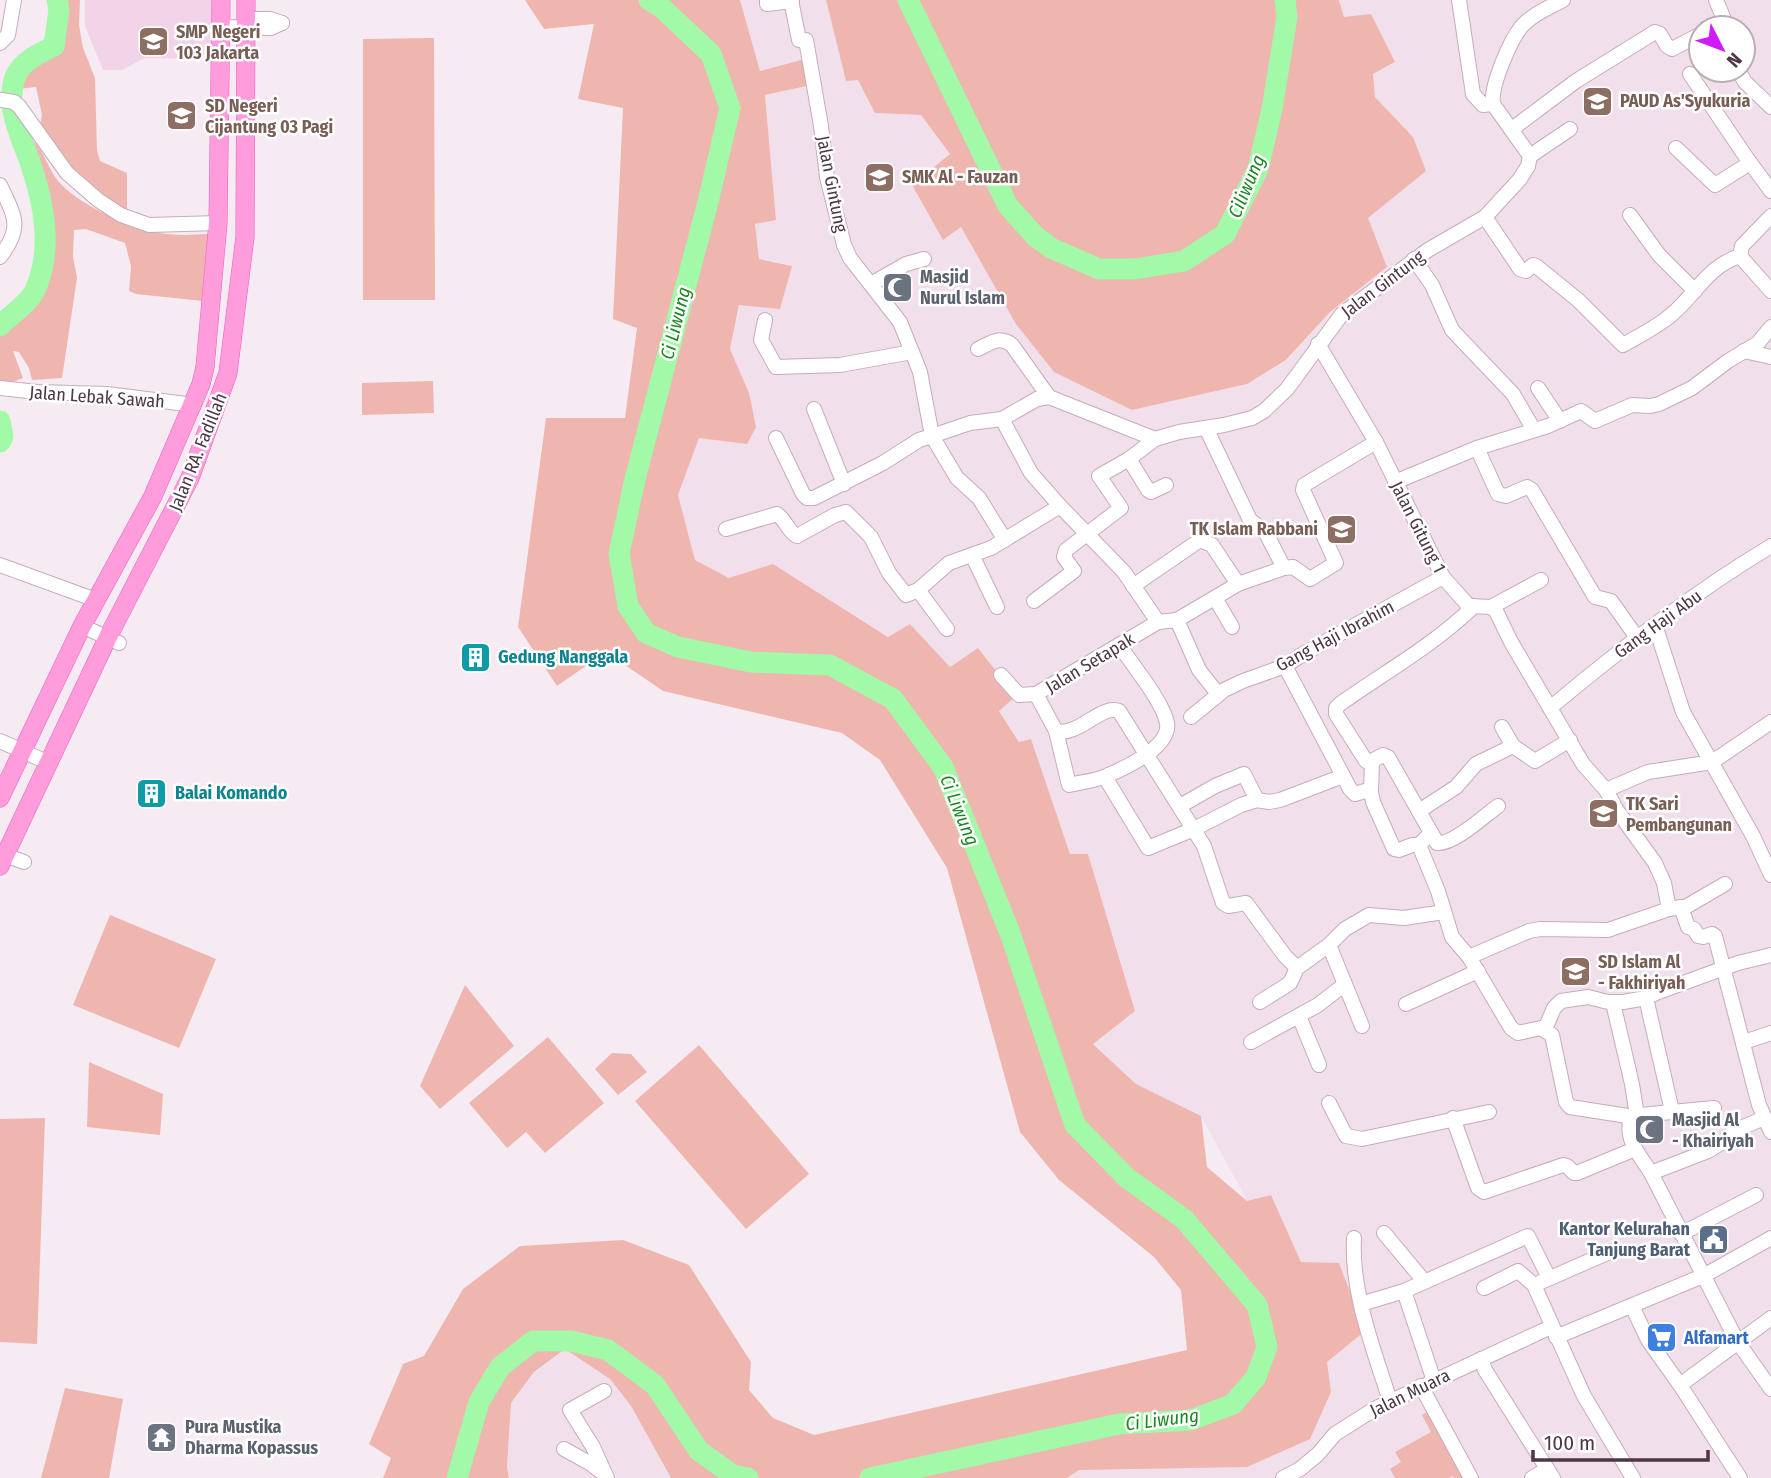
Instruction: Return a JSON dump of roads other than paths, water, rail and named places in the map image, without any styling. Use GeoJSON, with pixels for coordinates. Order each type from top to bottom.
{"type":"FeatureCollection","features":[{"type":"Feature","properties":{"kind":"main road","name":"Jalan RA. Fadillah"},"geometry":{"type":"LineString","coordinates":[[0,797],[82,626],[153,496],[194,405],[205,367],[218,223],[221,0]]}},
{"type":"Feature","properties":{"kind":"main road","name":"Jalan RA. Fadillah"},"geometry":{"type":"LineString","coordinates":[[2,860],[47,762],[113,640],[190,478],[228,373],[236,327],[245,237],[246,0]]}},
{"type":"Feature","properties":{"kind":"street"},"geometry":{"type":"LineString","coordinates":[[0,43],[8,36],[14,0]]}},
{"type":"Feature","properties":{"kind":"street","name":"Jalan Gintung"},"geometry":{"type":"LineString","coordinates":[[767,0],[768,4],[791,0],[799,40],[806,40],[827,177],[841,236],[850,258],[900,322],[920,372],[933,436],[957,478],[979,498],[1005,540]]}},
{"type":"Feature","properties":{"kind":"street"},"geometry":{"type":"LineString","coordinates":[[1459,0],[1473,94],[1483,105],[1493,104]]}},
{"type":"Feature","properties":{"kind":"street"},"geometry":{"type":"LineString","coordinates":[[1563,0],[1524,23],[1516,34],[1492,98],[1493,104],[1530,156],[1570,129]]}},
{"type":"Feature","properties":{"kind":"street"},"geometry":{"type":"LineString","coordinates":[[221,27],[246,24]]}},
{"type":"Feature","properties":{"kind":"street"},"geometry":{"type":"LineString","coordinates":[[1512,129],[1576,81],[1655,32],[1672,49],[1687,41]]}},
{"type":"Feature","properties":{"kind":"street"},"geometry":{"type":"LineString","coordinates":[[1697,84],[1771,191]]}},
{"type":"Feature","properties":{"kind":"street"},"geometry":{"type":"LineString","coordinates":[[1747,84],[1771,107]]}},
{"type":"Feature","properties":{"kind":"street"},"geometry":{"type":"LineString","coordinates":[[4,102],[22,110],[67,173],[98,200],[121,215],[149,225],[218,223]]}},
{"type":"Feature","properties":{"kind":"street"},"geometry":{"type":"LineString","coordinates":[[1676,148],[1716,185],[1750,163]]}},
{"type":"Feature","properties":{"kind":"street","name":"Jalan Gintung"},"geometry":{"type":"LineString","coordinates":[[1034,601],[1072,573],[1064,554],[1086,533],[1121,508],[1099,476],[1129,459],[1155,439],[1252,418],[1264,411],[1287,389],[1342,314],[1414,260],[1485,217],[1520,179],[1528,166],[1530,156]]}},
{"type":"Feature","properties":{"kind":"street"},"geometry":{"type":"LineString","coordinates":[[0,185],[16,229],[0,257]]}},
{"type":"Feature","properties":{"kind":"street"},"geometry":{"type":"LineString","coordinates":[[1630,215],[1659,255],[1695,291]]}},
{"type":"Feature","properties":{"kind":"street"},"geometry":{"type":"LineString","coordinates":[[1771,216],[1746,239],[1740,249],[1740,257],[1771,291]]}},
{"type":"Feature","properties":{"kind":"street"},"geometry":{"type":"LineString","coordinates":[[1485,217],[1520,268],[1525,272],[1533,265],[1536,266],[1578,300],[1623,345],[1667,319],[1721,264],[1740,257]]}},
{"type":"Feature","properties":{"kind":"street"},"geometry":{"type":"LineString","coordinates":[[871,284],[906,264],[924,259]]}},
{"type":"Feature","properties":{"kind":"street"},"geometry":{"type":"LineString","coordinates":[[1414,260],[1432,285],[1452,330],[1513,394],[1534,430]]}},
{"type":"Feature","properties":{"kind":"street"},"geometry":{"type":"LineString","coordinates":[[765,320],[761,340],[776,367],[839,365],[912,352]]}},
{"type":"Feature","properties":{"kind":"street"},"geometry":{"type":"LineString","coordinates":[[1395,482],[1477,448],[1584,411],[1595,421],[1632,405],[1659,404],[1692,388],[1758,343],[1771,327]]}},
{"type":"Feature","properties":{"kind":"street"},"geometry":{"type":"LineString","coordinates":[[978,349],[998,339],[1005,340],[1012,345],[1049,397]]}},
{"type":"Feature","properties":{"kind":"street","name":"Jalan Gitung 1"},"geometry":{"type":"LineString","coordinates":[[1318,344],[1376,442],[1443,577],[1466,603],[1474,606]]}},
{"type":"Feature","properties":{"kind":"street"},"geometry":{"type":"LineString","coordinates":[[1744,351],[1771,357]]}},
{"type":"Feature","properties":{"kind":"street","name":"Jalan Lebak Sawah"},"geometry":{"type":"LineString","coordinates":[[1,388],[107,394],[194,405]]}},
{"type":"Feature","properties":{"kind":"street"},"geometry":{"type":"LineString","coordinates":[[1538,388],[1560,421]]}},
{"type":"Feature","properties":{"kind":"street"},"geometry":{"type":"LineString","coordinates":[[776,438],[807,498],[814,498],[844,484],[919,440],[970,423],[1002,419],[1037,399],[1049,397],[1155,439]]}},
{"type":"Feature","properties":{"kind":"street"},"geometry":{"type":"LineString","coordinates":[[814,409],[844,484]]}},
{"type":"Feature","properties":{"kind":"street"},"geometry":{"type":"LineString","coordinates":[[1002,419],[1031,473],[1059,506],[1124,572],[1158,622],[1177,620],[1238,584],[1284,568],[1293,567],[1310,579],[1336,563],[1303,490],[1304,485],[1376,442]]}},
{"type":"Feature","properties":{"kind":"street"},"geometry":{"type":"LineString","coordinates":[[1206,428],[1250,520],[1266,533],[1284,568]]}},
{"type":"Feature","properties":{"kind":"street"},"geometry":{"type":"LineString","coordinates":[[1477,448],[1498,494],[1506,496],[1527,487],[1532,491],[1595,597],[1611,601],[1638,639]]}},
{"type":"Feature","properties":{"kind":"street"},"geometry":{"type":"LineString","coordinates":[[1129,459],[1151,492],[1166,485]]}},
{"type":"Feature","properties":{"kind":"street"},"geometry":{"type":"LineString","coordinates":[[726,528],[777,514],[782,517],[792,534],[797,536],[835,515],[846,512],[871,537],[903,594],[911,594],[948,563],[1005,540],[1059,506]]}},
{"type":"Feature","properties":{"kind":"street"},"geometry":{"type":"LineString","coordinates":[[1133,586],[1200,540],[1212,545],[1238,584]]}},
{"type":"Feature","properties":{"kind":"street","name":"Gang Haji Abu"},"geometry":{"type":"LineString","coordinates":[[1550,708],[1655,625],[1771,547]]}},
{"type":"Feature","properties":{"kind":"street"},"geometry":{"type":"LineString","coordinates":[[972,555],[997,607]]}},
{"type":"Feature","properties":{"kind":"street"},"geometry":{"type":"LineString","coordinates":[[0,565],[96,600]]}},
{"type":"Feature","properties":{"kind":"street","name":"Gang Haji Ibrahim"},"geometry":{"type":"LineString","coordinates":[[1191,716],[1218,694],[1243,681],[1285,666],[1443,577]]}},
{"type":"Feature","properties":{"kind":"street"},"geometry":{"type":"LineString","coordinates":[[1498,806],[1457,836],[1443,843],[1437,842],[1388,757],[1383,755],[1373,761],[1364,759],[1336,714],[1336,708],[1456,624],[1474,606],[1491,607],[1541,580]]}},
{"type":"Feature","properties":{"kind":"street"},"geometry":{"type":"LineString","coordinates":[[918,590],[947,629]]}},
{"type":"Feature","properties":{"kind":"street"},"geometry":{"type":"LineString","coordinates":[[1215,598],[1232,627]]}},
{"type":"Feature","properties":{"kind":"street"},"geometry":{"type":"LineString","coordinates":[[1491,607],[1496,611],[1511,642],[1583,764],[1606,790],[1616,809],[1661,873],[1675,909],[1688,927],[1695,929],[1698,936],[1715,936],[1764,1118],[1771,1132]]}},
{"type":"Feature","properties":{"kind":"street"},"geometry":{"type":"LineString","coordinates":[[1177,620],[1199,670],[1218,694]]}},
{"type":"Feature","properties":{"kind":"street","name":"Jalan Setapak"},"geometry":{"type":"LineString","coordinates":[[1001,675],[1019,695],[1036,694],[1158,622]]}},
{"type":"Feature","properties":{"kind":"street"},"geometry":{"type":"LineString","coordinates":[[1655,625],[1683,712],[1765,846],[1771,875]]}},
{"type":"Feature","properties":{"kind":"street"},"geometry":{"type":"LineString","coordinates":[[82,626],[113,640]]}},
{"type":"Feature","properties":{"kind":"street"},"geometry":{"type":"LineString","coordinates":[[1036,694],[1056,731],[1069,785],[1105,777],[1147,754],[1161,744],[1167,734],[1167,721],[1119,645]]}},
{"type":"Feature","properties":{"kind":"street"},"geometry":{"type":"LineString","coordinates":[[1285,666],[1355,794],[1365,790],[1371,792]]}},
{"type":"Feature","properties":{"kind":"street"},"geometry":{"type":"LineString","coordinates":[[1056,731],[1066,733],[1115,709],[1126,720],[1194,829],[1207,853],[1223,903],[1228,906],[1246,904],[1297,968]]}},
{"type":"Feature","properties":{"kind":"street"},"geometry":{"type":"LineString","coordinates":[[1606,790],[1648,772],[1712,762],[1771,722]]}},
{"type":"Feature","properties":{"kind":"street"},"geometry":{"type":"LineString","coordinates":[[1502,727],[1513,746],[1535,761],[1570,740]]}},
{"type":"Feature","properties":{"kind":"street"},"geometry":{"type":"LineString","coordinates":[[0,741],[47,762]]}},
{"type":"Feature","properties":{"kind":"street"},"geometry":{"type":"LineString","coordinates":[[1419,811],[1456,787],[1476,764],[1513,746]]}},
{"type":"Feature","properties":{"kind":"street"},"geometry":{"type":"LineString","coordinates":[[1373,761],[1373,802],[1395,850],[1419,845],[1431,833]]}},
{"type":"Feature","properties":{"kind":"street"},"geometry":{"type":"LineString","coordinates":[[1180,806],[1215,786],[1244,774],[1257,800]]}},
{"type":"Feature","properties":{"kind":"street"},"geometry":{"type":"LineString","coordinates":[[1105,777],[1148,848],[1194,829],[1224,812],[1257,800],[1280,800],[1343,776]]}},
{"type":"Feature","properties":{"kind":"street"},"geometry":{"type":"LineString","coordinates":[[1419,845],[1453,939],[1469,957],[1513,1031],[1518,1033],[1534,1028],[1545,1029],[1553,1038],[1568,1105],[1572,1108],[1634,1118],[1672,1111],[1714,1108]]}},
{"type":"Feature","properties":{"kind":"street"},"geometry":{"type":"LineString","coordinates":[[2,860],[24,862]]}},
{"type":"Feature","properties":{"kind":"street"},"geometry":{"type":"LineString","coordinates":[[1469,957],[1539,929],[1608,930],[1675,909],[1725,884]]}},
{"type":"Feature","properties":{"kind":"street"},"geometry":{"type":"LineString","coordinates":[[1259,1002],[1290,983],[1297,968],[1329,945],[1345,929],[1369,915],[1405,918],[1444,912]]}},
{"type":"Feature","properties":{"kind":"street"},"geometry":{"type":"LineString","coordinates":[[1329,945],[1362,1026]]}},
{"type":"Feature","properties":{"kind":"street"},"geometry":{"type":"LineString","coordinates":[[1545,1029],[1553,1008],[1562,1001],[1588,997],[1613,1003],[1646,998],[1725,968],[1771,955]]}},
{"type":"Feature","properties":{"kind":"street"},"geometry":{"type":"LineString","coordinates":[[1406,1004],[1478,971]]}},
{"type":"Feature","properties":{"kind":"street"},"geometry":{"type":"LineString","coordinates":[[1251,1042],[1329,999],[1345,984]]}},
{"type":"Feature","properties":{"kind":"street"},"geometry":{"type":"LineString","coordinates":[[1646,998],[1672,1111]]}},
{"type":"Feature","properties":{"kind":"street"},"geometry":{"type":"LineString","coordinates":[[1613,1003],[1632,1084],[1634,1118],[1629,1132],[1635,1149],[1651,1172],[1737,1341],[1771,1389]]}},
{"type":"Feature","properties":{"kind":"street"},"geometry":{"type":"LineString","coordinates":[[1300,1016],[1320,1065]]}},
{"type":"Feature","properties":{"kind":"street"},"geometry":{"type":"LineString","coordinates":[[1744,1042],[1771,1033]]}},
{"type":"Feature","properties":{"kind":"street"},"geometry":{"type":"LineString","coordinates":[[1329,1102],[1346,1136],[1362,1139],[1489,1112]]}},
{"type":"Feature","properties":{"kind":"street"},"geometry":{"type":"LineString","coordinates":[[1453,1118],[1478,1188],[1483,1192],[1563,1165],[1577,1173],[1635,1149]]}},
{"type":"Feature","properties":{"kind":"street"},"geometry":{"type":"LineString","coordinates":[[1651,1172],[1708,1151],[1734,1131],[1764,1118]]}},
{"type":"Feature","properties":{"kind":"street"},"geometry":{"type":"LineString","coordinates":[[1681,1234],[1756,1195]]}},
{"type":"Feature","properties":{"kind":"street"},"geometry":{"type":"LineString","coordinates":[[1384,1233],[1424,1281]]}},
{"type":"Feature","properties":{"kind":"street"},"geometry":{"type":"LineString","coordinates":[[1362,1304],[1404,1291],[1528,1236],[1549,1279]]}},
{"type":"Feature","properties":{"kind":"street"},"geometry":{"type":"LineString","coordinates":[[1354,1238],[1353,1254],[1362,1304],[1390,1401]]}},
{"type":"Feature","properties":{"kind":"street","name":"Jalan Muara"},"geometry":{"type":"LineString","coordinates":[[1283,1478],[1300,1469],[1341,1430],[1390,1401],[1481,1360],[1632,1306],[1705,1275],[1771,1238]]}},
{"type":"Feature","properties":{"kind":"street"},"geometry":{"type":"LineString","coordinates":[[1534,1285],[1612,1251]]}},
{"type":"Feature","properties":{"kind":"street"},"geometry":{"type":"LineString","coordinates":[[1484,1288],[1518,1271],[1534,1285],[1584,1396],[1633,1478]]}},
{"type":"Feature","properties":{"kind":"street"},"geometry":{"type":"LineString","coordinates":[[1404,1291],[1428,1384],[1471,1478]]}},
{"type":"Feature","properties":{"kind":"street"},"geometry":{"type":"LineString","coordinates":[[1632,1306],[1647,1339],[1741,1478]]}},
{"type":"Feature","properties":{"kind":"street"},"geometry":{"type":"LineString","coordinates":[[1679,1385],[1771,1318]]}},
{"type":"Feature","properties":{"kind":"street"},"geometry":{"type":"LineString","coordinates":[[1481,1360],[1550,1474],[1532,1478]]}},
{"type":"Feature","properties":{"kind":"street"},"geometry":{"type":"LineString","coordinates":[[604,1391],[570,1410],[593,1447],[607,1478]]}},
{"type":"Feature","properties":{"kind":"street"},"geometry":{"type":"LineString","coordinates":[[564,1449],[600,1470],[607,1478]]}},
{"type":"Feature","properties":{"kind":"waterway"},"geometry":{"type":"LineString","coordinates":[[0,326],[31,297],[44,260],[43,210],[15,119],[12,97],[16,75],[23,65],[54,46],[59,10],[57,0]]}},
{"type":"Feature","properties":{"kind":"waterway","name":"Ci Liwung"},"geometry":{"type":"LineString","coordinates":[[649,0],[661,7],[711,54],[730,108],[635,479],[619,554],[628,606],[646,633],[678,647],[751,662],[830,665],[893,699],[943,767],[1010,933],[1075,1125],[1127,1178],[1184,1219],[1257,1305],[1267,1347],[1256,1377],[1233,1404],[1191,1420],[1119,1424],[870,1478]]}},
{"type":"Feature","properties":{"kind":"waterway","name":"Ciliwung"},"geometry":{"type":"LineString","coordinates":[[908,0],[1008,206],[1035,236],[1051,248],[1099,269],[1135,269],[1184,261],[1225,234],[1258,169],[1272,109],[1287,17],[1285,0]]}},
{"type":"Feature","properties":{"kind":"waterway"},"geometry":{"type":"LineString","coordinates":[[0,421],[3,437],[0,442]]}},
{"type":"Feature","properties":{"kind":"waterway","name":"Ci Liwung"},"geometry":{"type":"LineString","coordinates":[[457,1478],[479,1402],[500,1367],[533,1341],[571,1341],[608,1350],[655,1385],[699,1451],[733,1475],[748,1478]]}},
{"type":"Feature","properties":{"kind":"place","name":"SMP Negeri 103 Jakarta"},"geometry":{"type":"Point","coordinates":[153,42]}},
{"type":"Feature","properties":{"kind":"place","name":"PAUD As'Syukuria"},"geometry":{"type":"Point","coordinates":[1597,101]}},
{"type":"Feature","properties":{"kind":"place","name":"SD Negeri Cijantung 03 Pagi"},"geometry":{"type":"Point","coordinates":[182,116]}},
{"type":"Feature","properties":{"kind":"place","name":"SMK Al - Fauzan"},"geometry":{"type":"Point","coordinates":[879,177]}},
{"type":"Feature","properties":{"kind":"place","name":"Masjid Nurul Islam"},"geometry":{"type":"Point","coordinates":[897,287]}},
{"type":"Feature","properties":{"kind":"place","name":"TK Islam Rabbani"},"geometry":{"type":"Point","coordinates":[1341,529]}},
{"type":"Feature","properties":{"kind":"place","name":"Gedung Nanggala"},"geometry":{"type":"Point","coordinates":[475,657]}},
{"type":"Feature","properties":{"kind":"place","name":"Balai Komando"},"geometry":{"type":"Point","coordinates":[152,793]}},
{"type":"Feature","properties":{"kind":"place","name":"TK Sari Pembangunan"},"geometry":{"type":"Point","coordinates":[1603,814]}},
{"type":"Feature","properties":{"kind":"place","name":"SD Islam Al - Fakhiriyah"},"geometry":{"type":"Point","coordinates":[1575,972]}},
{"type":"Feature","properties":{"kind":"place","name":"Masjid Al - Khairiyah"},"geometry":{"type":"Point","coordinates":[1649,1130]}},
{"type":"Feature","properties":{"kind":"place","name":"Kantor Kelurahan Tanjung Barat"},"geometry":{"type":"Point","coordinates":[1713,1239]}},
{"type":"Feature","properties":{"kind":"place","name":"Alfamart"},"geometry":{"type":"Point","coordinates":[1661,1338]}},
{"type":"Feature","properties":{"kind":"place","name":"Pura Mustika Dharma Kopassus"},"geometry":{"type":"Point","coordinates":[162,1437]}}]}
